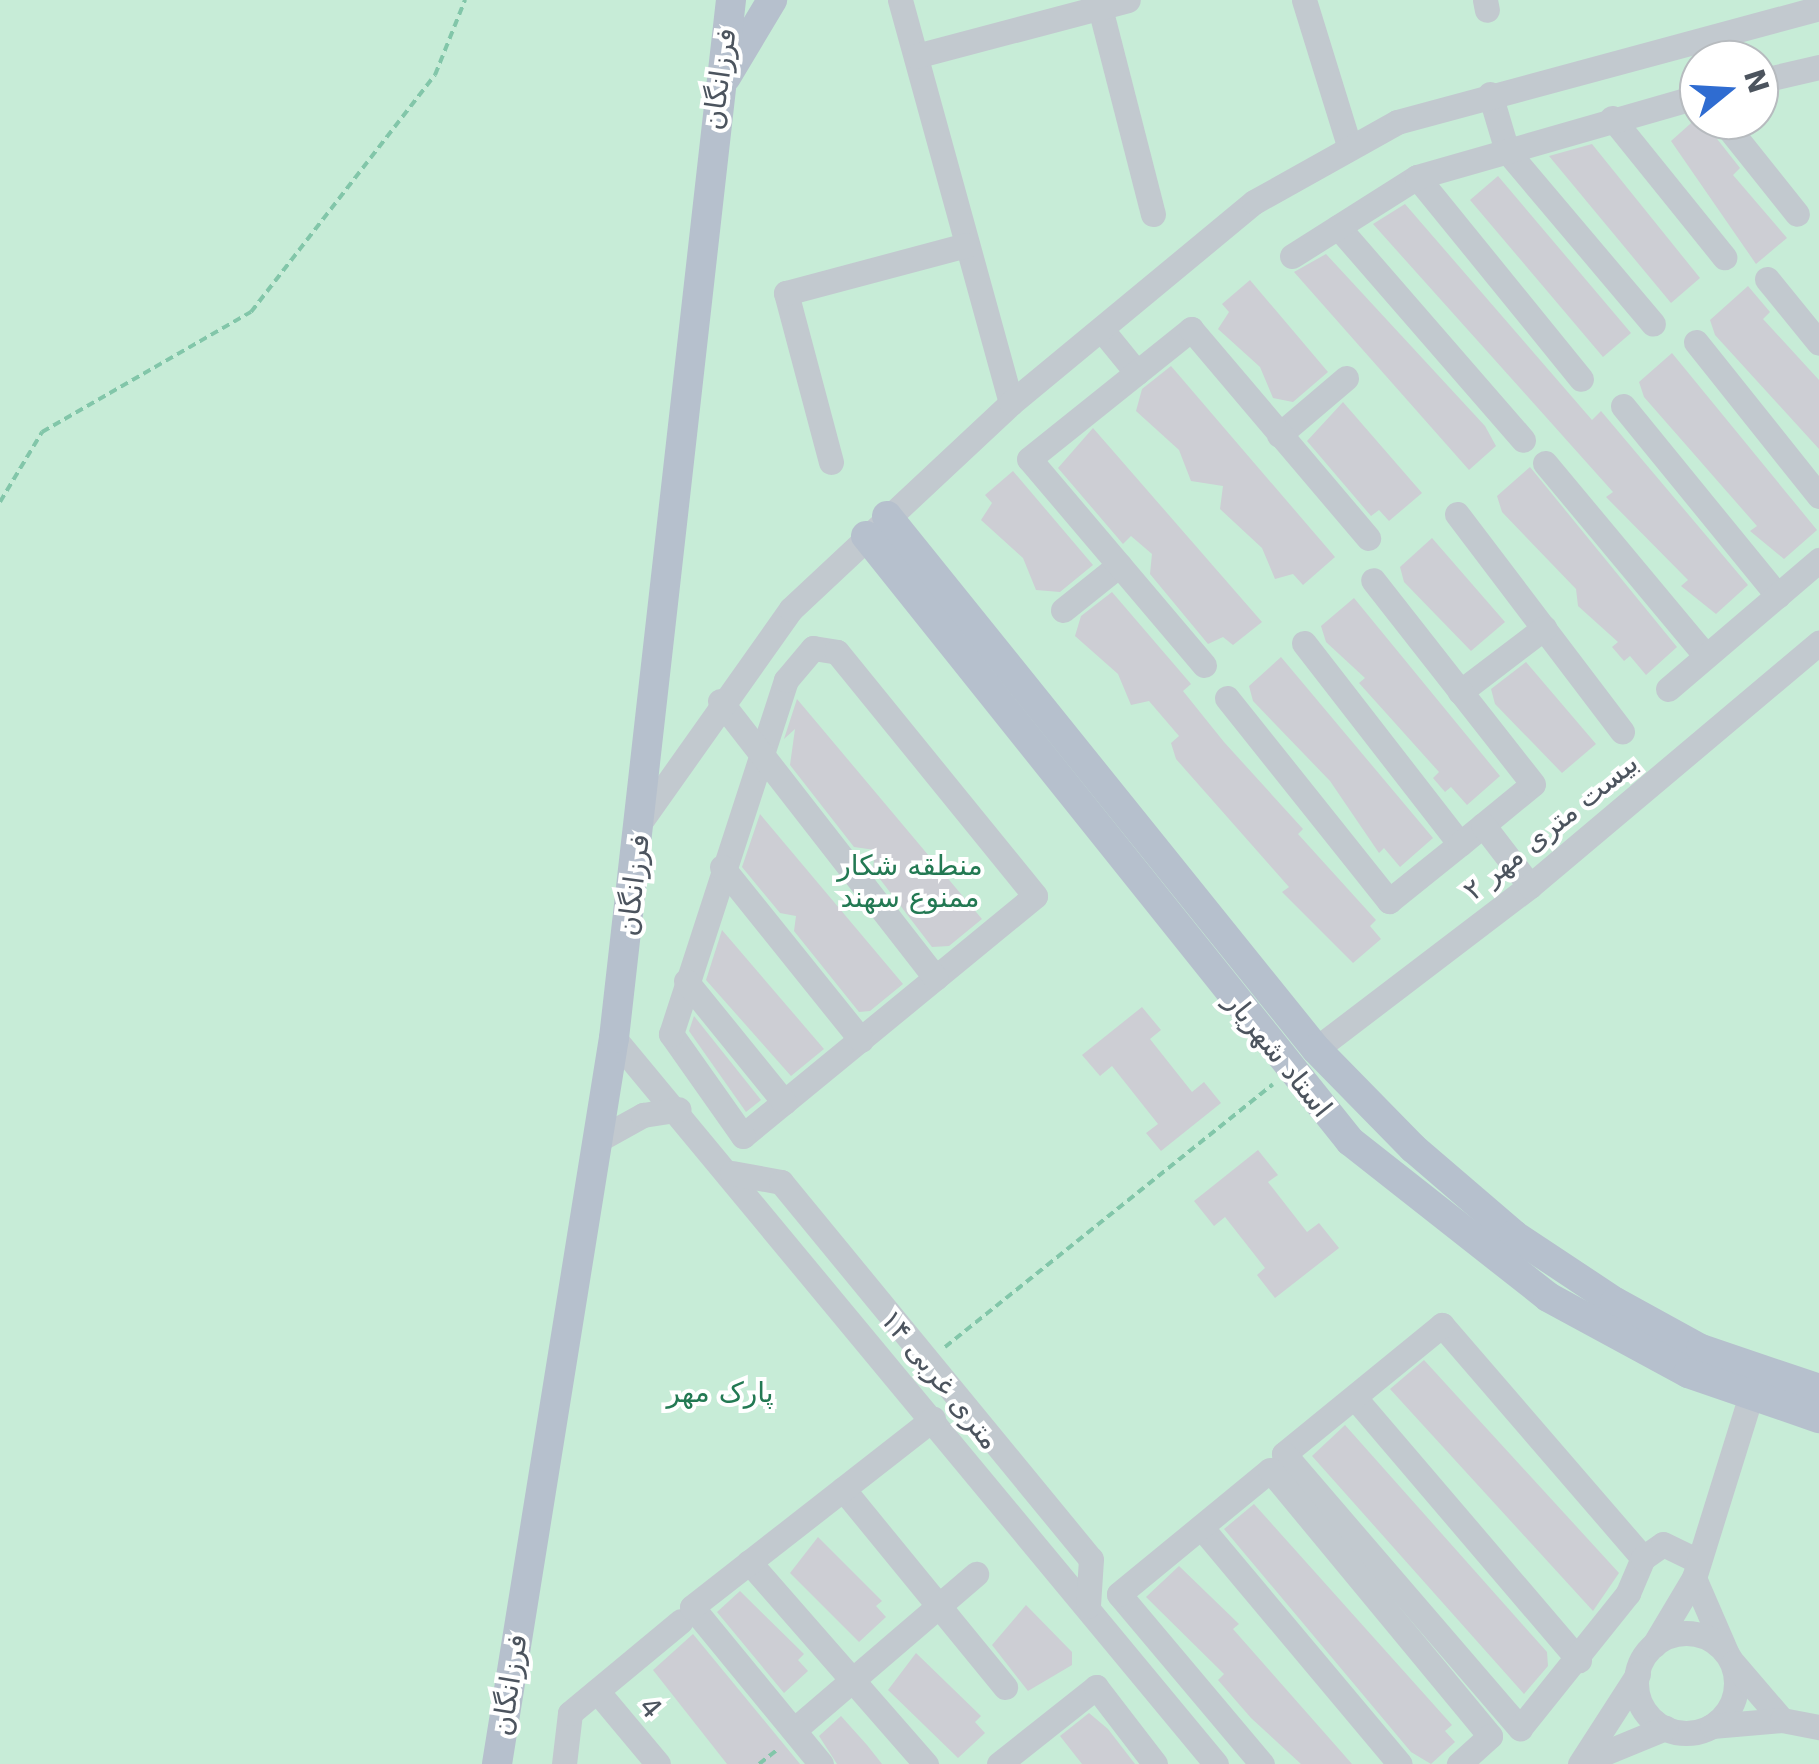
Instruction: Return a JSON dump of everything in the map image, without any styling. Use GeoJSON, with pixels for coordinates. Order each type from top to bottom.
{"type":"FeatureCollection","features":[{"type":"Feature","properties":{"kind":"main road","name":"فرزانگان"},"geometry":{"type":"LineString","coordinates":[[497,1764],[614,1038],[643,818],[716,92],[731,0]]}},
{"type":"Feature","properties":{"kind":"main road"},"geometry":{"type":"LineString","coordinates":[[716,92],[772,0]]}},
{"type":"Feature","properties":{"kind":"main road","name":"استاد شهریار"},"geometry":{"type":"LineString","coordinates":[[876,526],[1316,1049],[1514,1235],[1701,1349],[1819,1389]]}},
{"type":"Feature","properties":{"kind":"main road","name":"استاد شهریار"},"geometry":{"type":"LineString","coordinates":[[876,526],[1288,1072],[1350,1141],[1548,1297],[1688,1374],[1819,1418]]}},
{"type":"Feature","properties":{"kind":"main road"},"geometry":{"type":"LineString","coordinates":[[1288,1072],[1316,1049]]}},
{"type":"Feature","properties":{"kind":"street"},"geometry":{"type":"LineString","coordinates":[[900,0],[1010,403]]}},
{"type":"Feature","properties":{"kind":"street"},"geometry":{"type":"LineString","coordinates":[[916,56],[1099,4],[1128,0]]}},
{"type":"Feature","properties":{"kind":"street"},"geometry":{"type":"LineString","coordinates":[[1304,0],[1348,142]]}},
{"type":"Feature","properties":{"kind":"street"},"geometry":{"type":"LineString","coordinates":[[1099,4],[1153,214]]}},
{"type":"Feature","properties":{"kind":"street"},"geometry":{"type":"LineString","coordinates":[[643,818],[720,701],[791,609],[1010,403],[1254,202],[1348,142],[1490,94],[1819,8]]}},
{"type":"Feature","properties":{"kind":"street"},"geometry":{"type":"LineString","coordinates":[[1779,76],[1819,67]]}},
{"type":"Feature","properties":{"kind":"street"},"geometry":{"type":"LineString","coordinates":[[1490,94],[1507,150],[1653,324]]}},
{"type":"Feature","properties":{"kind":"street"},"geometry":{"type":"LineString","coordinates":[[1292,256],[1418,178],[1679,101]]}},
{"type":"Feature","properties":{"kind":"street"},"geometry":{"type":"LineString","coordinates":[[1612,118],[1724,257]]}},
{"type":"Feature","properties":{"kind":"street"},"geometry":{"type":"LineString","coordinates":[[1738,140],[1797,214]]}},
{"type":"Feature","properties":{"kind":"street"},"geometry":{"type":"LineString","coordinates":[[1418,178],[1581,379]]}},
{"type":"Feature","properties":{"kind":"street"},"geometry":{"type":"LineString","coordinates":[[1338,226],[1523,440]]}},
{"type":"Feature","properties":{"kind":"street"},"geometry":{"type":"LineString","coordinates":[[830,462],[786,293],[968,245]]}},
{"type":"Feature","properties":{"kind":"street"},"geometry":{"type":"LineString","coordinates":[[1767,279],[1819,342]]}},
{"type":"Feature","properties":{"kind":"street"},"geometry":{"type":"LineString","coordinates":[[1204,665],[1030,460],[1191,329],[1368,538]]}},
{"type":"Feature","properties":{"kind":"street"},"geometry":{"type":"LineString","coordinates":[[1102,330],[1137,374]]}},
{"type":"Feature","properties":{"kind":"street"},"geometry":{"type":"LineString","coordinates":[[1696,342],[1819,496]]}},
{"type":"Feature","properties":{"kind":"street"},"geometry":{"type":"LineString","coordinates":[[1280,435],[1346,378]]}},
{"type":"Feature","properties":{"kind":"street"},"geometry":{"type":"LineString","coordinates":[[1624,406],[1778,596]]}},
{"type":"Feature","properties":{"kind":"street"},"geometry":{"type":"LineString","coordinates":[[1545,463],[1706,656]]}},
{"type":"Feature","properties":{"kind":"street"},"geometry":{"type":"LineString","coordinates":[[1457,514],[1622,731]]}},
{"type":"Feature","properties":{"kind":"street"},"geometry":{"type":"LineString","coordinates":[[1668,689],[1819,560]]}},
{"type":"Feature","properties":{"kind":"street"},"geometry":{"type":"LineString","coordinates":[[1063,610],[1120,565]]}},
{"type":"Feature","properties":{"kind":"street"},"geometry":{"type":"LineString","coordinates":[[1227,698],[1389,901],[1460,844],[1533,784],[1373,580]]}},
{"type":"Feature","properties":{"kind":"street"},"geometry":{"type":"LineString","coordinates":[[1460,692],[1544,628]]}},
{"type":"Feature","properties":{"kind":"street"},"geometry":{"type":"LineString","coordinates":[[1304,643],[1460,844]]}},
{"type":"Feature","properties":{"kind":"street","name":"بیست متری مهر ۲"},"geometry":{"type":"LineString","coordinates":[[1316,1049],[1530,886],[1819,643]]}},
{"type":"Feature","properties":{"kind":"street"},"geometry":{"type":"LineString","coordinates":[[813,648],[837,652],[1036,896],[743,1136],[674,1042],[686,981],[760,754],[786,680],[813,648]]}},
{"type":"Feature","properties":{"kind":"street"},"geometry":{"type":"LineString","coordinates":[[720,701],[936,978]]}},
{"type":"Feature","properties":{"kind":"street"},"geometry":{"type":"LineString","coordinates":[[1482,825],[1530,886]]}},
{"type":"Feature","properties":{"kind":"street"},"geometry":{"type":"LineString","coordinates":[[722,867],[861,1040]]}},
{"type":"Feature","properties":{"kind":"street"},"geometry":{"type":"LineString","coordinates":[[686,981],[784,1102]]}},
{"type":"Feature","properties":{"kind":"street","name":"۱۴ متری غربی"},"geometry":{"type":"LineString","coordinates":[[614,1038],[732,1173],[1216,1764]]}},
{"type":"Feature","properties":{"kind":"street"},"geometry":{"type":"LineString","coordinates":[[596,1142],[643,1115],[678,1109]]}},
{"type":"Feature","properties":{"kind":"street"},"geometry":{"type":"LineString","coordinates":[[732,1173],[781,1182],[1091,1560],[1088,1606]]}},
{"type":"Feature","properties":{"kind":"street"},"geometry":{"type":"LineString","coordinates":[[1643,1558],[1442,1325],[1284,1454],[1520,1728],[1579,1660],[1643,1558],[1664,1544],[1696,1570],[1728,1656],[1733,1702],[1712,1726]]}},
{"type":"Feature","properties":{"kind":"street"},"geometry":{"type":"LineString","coordinates":[[1582,1762],[1638,1674],[1696,1570],[1751,1395]]}},
{"type":"Feature","properties":{"kind":"street"},"geometry":{"type":"LineString","coordinates":[[1355,1398],[1579,1660]]}},
{"type":"Feature","properties":{"kind":"street"},"geometry":{"type":"LineString","coordinates":[[821,1764],[788,1738],[692,1608],[933,1419]]}},
{"type":"Feature","properties":{"kind":"street"},"geometry":{"type":"LineString","coordinates":[[1262,1764],[1119,1594],[1270,1470],[1490,1736],[1459,1764]]}},
{"type":"Feature","properties":{"kind":"street"},"geometry":{"type":"LineString","coordinates":[[843,1489],[1005,1687]]}},
{"type":"Feature","properties":{"kind":"street"},"geometry":{"type":"LineString","coordinates":[[1201,1528],[1400,1764]]}},
{"type":"Feature","properties":{"kind":"street"},"geometry":{"type":"LineString","coordinates":[[749,1562],[926,1764]]}},
{"type":"Feature","properties":{"kind":"street"},"geometry":{"type":"LineString","coordinates":[[788,1738],[976,1574]]}},
{"type":"Feature","properties":{"kind":"street"},"geometry":{"type":"LineString","coordinates":[[564,1764],[570,1713],[682,1621]]}},
{"type":"Feature","properties":{"kind":"street"},"geometry":{"type":"LineString","coordinates":[[1653,1646],[1700,1635],[1728,1656],[1782,1720]]}},
{"type":"Feature","properties":{"kind":"street"},"geometry":{"type":"LineString","coordinates":[[1638,1674],[1642,1706],[1665,1728]]}},
{"type":"Feature","properties":{"kind":"street"},"geometry":{"type":"LineString","coordinates":[[1000,1764],[1030,1755],[1096,1688],[1155,1764]]}},
{"type":"Feature","properties":{"kind":"street","name":"4"},"geometry":{"type":"LineString","coordinates":[[597,1691],[658,1764]]}},
{"type":"Feature","properties":{"kind":"street"},"geometry":{"type":"LineString","coordinates":[[1582,1762],[1665,1728],[1782,1720],[1819,1728]]}},
{"type":"Feature","properties":{"kind":"path"},"geometry":{"type":"LineString","coordinates":[[0,502],[42,432],[251,312],[435,75],[465,0]]}},
{"type":"Feature","properties":{"kind":"path"},"geometry":{"type":"LineString","coordinates":[[926,1363],[1288,1072]]}},
{"type":"Feature","properties":{"kind":"path"},"geometry":{"type":"LineString","coordinates":[[760,1764],[788,1738]]}},
{"type":"Feature","properties":{"kind":"green space","name":"منطقه شکار ممنوع سهند"},"geometry":{"type":"Polygon","coordinates":[[[0,0],[1819,0],[1819,1764],[0,1764],[0,0]]]}},
{"type":"Feature","properties":{"kind":"building"},"geometry":{"type":"Polygon","coordinates":[[[1679,134],[1679,140],[1718,140],[1740,168],[1733,175],[1787,238],[1756,264],[1671,141],[1679,134]]]}},
{"type":"Feature","properties":{"kind":"building"},"geometry":{"type":"Polygon","coordinates":[[[1592,144],[1700,278],[1671,303],[1549,156],[1592,144]]]}},
{"type":"Feature","properties":{"kind":"building"},"geometry":{"type":"Polygon","coordinates":[[[1498,176],[1631,333],[1603,357],[1470,200],[1498,176]]]}},
{"type":"Feature","properties":{"kind":"building"},"geometry":{"type":"Polygon","coordinates":[[[1405,204],[1592,420],[1601,411],[1748,585],[1716,614],[1681,586],[1688,580],[1606,497],[1613,492],[1373,224],[1405,204]]]}},
{"type":"Feature","properties":{"kind":"building"},"geometry":{"type":"Polygon","coordinates":[[[1326,254],[1485,426],[1496,446],[1469,470],[1294,272],[1326,254]]]}},
{"type":"Feature","properties":{"kind":"building"},"geometry":{"type":"Polygon","coordinates":[[[1250,280],[1328,372],[1293,402],[1273,398],[1260,367],[1218,329],[1229,312],[1222,304],[1250,280]]]}},
{"type":"Feature","properties":{"kind":"building"},"geometry":{"type":"Polygon","coordinates":[[[1748,286],[1770,312],[1763,319],[1819,380],[1819,449],[1715,335],[1710,320],[1748,286]]]}},
{"type":"Feature","properties":{"kind":"building"},"geometry":{"type":"Polygon","coordinates":[[[1672,353],[1817,530],[1784,559],[1750,531],[1757,526],[1644,397],[1639,382],[1672,353]]]}},
{"type":"Feature","properties":{"kind":"building"},"geometry":{"type":"Polygon","coordinates":[[[1171,366],[1335,557],[1303,585],[1293,574],[1275,579],[1262,548],[1220,509],[1223,486],[1191,481],[1179,450],[1136,411],[1142,389],[1171,366]]]}},
{"type":"Feature","properties":{"kind":"building"},"geometry":{"type":"Polygon","coordinates":[[[1343,402],[1422,493],[1389,521],[1379,510],[1371,516],[1307,441],[1343,402]]]}},
{"type":"Feature","properties":{"kind":"building"},"geometry":{"type":"Polygon","coordinates":[[[1093,428],[1262,622],[1233,645],[1223,637],[1208,644],[1150,574],[1152,554],[1131,536],[1123,544],[1058,468],[1093,428]]]}},
{"type":"Feature","properties":{"kind":"building"},"geometry":{"type":"Polygon","coordinates":[[[1530,467],[1677,647],[1646,675],[1630,656],[1624,661],[1612,647],[1618,642],[1578,606],[1576,589],[1502,512],[1497,496],[1530,467]]]}},
{"type":"Feature","properties":{"kind":"building"},"geometry":{"type":"Polygon","coordinates":[[[1013,471],[1093,565],[1060,592],[1036,590],[1023,558],[981,520],[992,503],[985,495],[1013,471]]]}},
{"type":"Feature","properties":{"kind":"building"},"geometry":{"type":"Polygon","coordinates":[[[1432,538],[1505,622],[1471,651],[1404,582],[1400,567],[1432,538]]]}},
{"type":"Feature","properties":{"kind":"building"},"geometry":{"type":"Polygon","coordinates":[[[1112,592],[1191,684],[1183,691],[1224,742],[1303,829],[1298,834],[1376,920],[1370,926],[1381,939],[1353,963],[1282,892],[1289,887],[1176,759],[1171,743],[1179,736],[1149,701],[1131,705],[1118,674],[1075,636],[1081,616],[1112,592]]]}},
{"type":"Feature","properties":{"kind":"building"},"geometry":{"type":"Polygon","coordinates":[[[1354,598],[1500,776],[1467,805],[1451,787],[1445,792],[1433,778],[1439,772],[1359,683],[1365,678],[1326,642],[1321,626],[1354,598]]]}},
{"type":"Feature","properties":{"kind":"building"},"geometry":{"type":"Polygon","coordinates":[[[1281,657],[1433,838],[1400,867],[1384,848],[1379,853],[1330,781],[1253,701],[1249,686],[1281,657]]]}},
{"type":"Feature","properties":{"kind":"building"},"geometry":{"type":"Polygon","coordinates":[[[1526,662],[1596,744],[1562,773],[1495,704],[1491,689],[1526,662]]]}},
{"type":"Feature","properties":{"kind":"building"},"geometry":{"type":"Polygon","coordinates":[[[797,699],[982,919],[949,946],[932,947],[873,870],[875,850],[854,847],[790,765],[795,729],[784,739],[797,699]]]}},
{"type":"Feature","properties":{"kind":"building"},"geometry":{"type":"Polygon","coordinates":[[[760,814],[903,984],[870,1011],[859,1012],[794,931],[796,916],[780,913],[742,867],[760,814]]]}},
{"type":"Feature","properties":{"kind":"building"},"geometry":{"type":"Polygon","coordinates":[[[722,930],[824,1049],[791,1076],[706,980],[722,930]]]}},
{"type":"Feature","properties":{"kind":"building"},"geometry":{"type":"Polygon","coordinates":[[[1142,1007],[1161,1030],[1150,1039],[1192,1092],[1204,1082],[1221,1103],[1161,1151],[1146,1133],[1158,1124],[1112,1066],[1100,1076],[1082,1055],[1142,1007]]]}},
{"type":"Feature","properties":{"kind":"building"},"geometry":{"type":"Polygon","coordinates":[[[694,1016],[761,1100],[746,1112],[689,1031],[694,1016]]]}},
{"type":"Feature","properties":{"kind":"building"},"geometry":{"type":"Polygon","coordinates":[[[1258,1150],[1278,1175],[1268,1182],[1307,1232],[1319,1223],[1339,1248],[1275,1298],[1257,1275],[1265,1268],[1225,1217],[1214,1226],[1194,1201],[1258,1150]]]}},
{"type":"Feature","properties":{"kind":"building"},"geometry":{"type":"Polygon","coordinates":[[[1424,1360],[1619,1573],[1593,1611],[1390,1389],[1424,1360]]]}},
{"type":"Feature","properties":{"kind":"building"},"geometry":{"type":"Polygon","coordinates":[[[1345,1425],[1547,1652],[1548,1666],[1524,1694],[1312,1456],[1345,1425]]]}},
{"type":"Feature","properties":{"kind":"building"},"geometry":{"type":"Polygon","coordinates":[[[1254,1504],[1452,1725],[1445,1731],[1455,1742],[1431,1764],[1411,1752],[1224,1529],[1254,1504]]]}},
{"type":"Feature","properties":{"kind":"building"},"geometry":{"type":"Polygon","coordinates":[[[818,1537],[882,1601],[876,1606],[886,1617],[859,1642],[790,1573],[818,1537]]]}},
{"type":"Feature","properties":{"kind":"building"},"geometry":{"type":"Polygon","coordinates":[[[1179,1566],[1239,1624],[1233,1629],[1352,1764],[1301,1764],[1251,1718],[1218,1680],[1224,1674],[1146,1597],[1179,1566]]]}},
{"type":"Feature","properties":{"kind":"building"},"geometry":{"type":"Polygon","coordinates":[[[740,1591],[804,1654],[798,1660],[808,1671],[784,1693],[717,1612],[740,1591]]]}},
{"type":"Feature","properties":{"kind":"building"},"geometry":{"type":"Polygon","coordinates":[[[1026,1605],[1072,1652],[1072,1665],[1028,1691],[992,1645],[1026,1605]]]}},
{"type":"Feature","properties":{"kind":"building"},"geometry":{"type":"Polygon","coordinates":[[[693,1634],[800,1764],[727,1764],[653,1670],[693,1634]]]}},
{"type":"Feature","properties":{"kind":"building"},"geometry":{"type":"Polygon","coordinates":[[[916,1653],[981,1716],[975,1722],[985,1733],[958,1758],[888,1690],[916,1653]]]}},
{"type":"Feature","properties":{"kind":"building"},"geometry":{"type":"Polygon","coordinates":[[[1089,1713],[1108,1729],[1135,1764],[1082,1764],[1060,1736],[1089,1713]]]}},
{"type":"Feature","properties":{"kind":"building"},"geometry":{"type":"Polygon","coordinates":[[[841,1716],[882,1764],[837,1764],[819,1736],[841,1716]]]}},
{"type":"Feature","properties":{"kind":"park label","name":"پارک مهر"},"geometry":{"type":"Point","coordinates":[720,1393]}}]}
